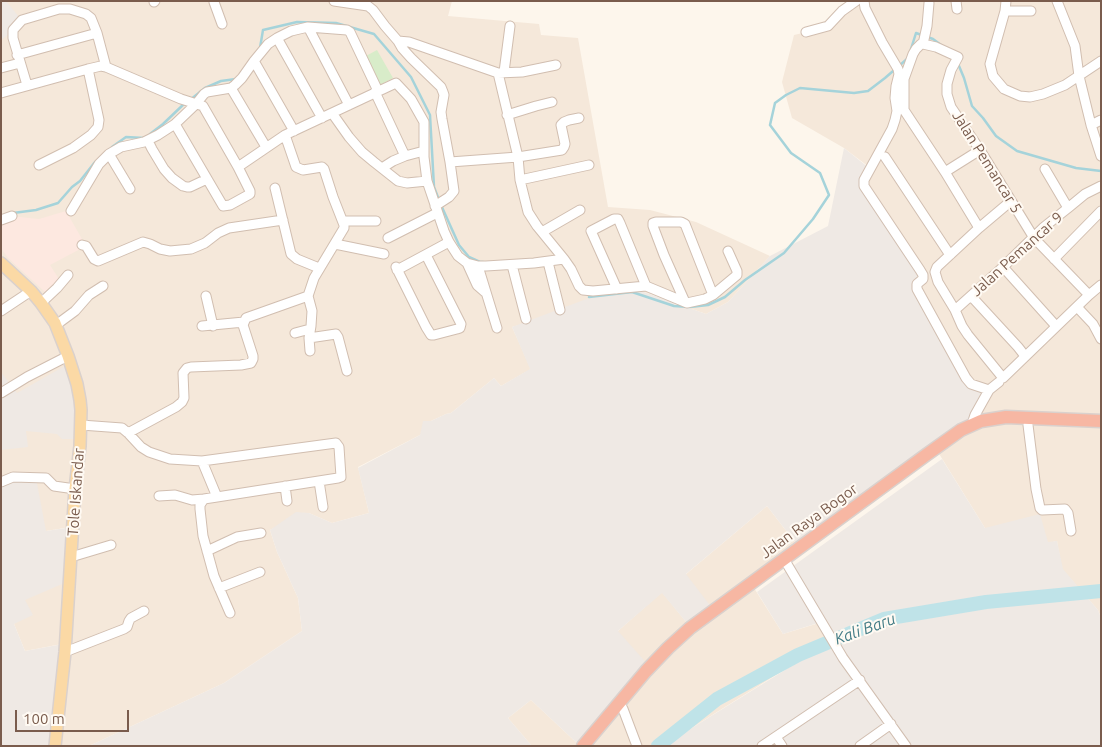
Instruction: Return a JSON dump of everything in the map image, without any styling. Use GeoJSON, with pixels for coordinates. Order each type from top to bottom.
{"type":"FeatureCollection","features":[{"type":"Feature","properties":{"kind":"highway","name":"Jalan Raya Bogor"},"geometry":{"type":"LineString","coordinates":[[592,746],[646,671],[690,628],[706,621],[961,430],[972,424],[1006,417],[1101,421]]}},
{"type":"Feature","properties":{"kind":"highway","name":"Jalan Raya Bogor"},"geometry":{"type":"LineString","coordinates":[[786,562],[969,434],[984,428],[999,426],[1028,425],[1101,429]]}},
{"type":"Feature","properties":{"kind":"highway","name":"Jalan Raya Bogor"},"geometry":{"type":"LineString","coordinates":[[583,746],[621,706]]}},
{"type":"Feature","properties":{"kind":"main road","name":"Tole Iskandar"},"geometry":{"type":"LineString","coordinates":[[1,263],[31,291],[56,325],[77,384],[80,400],[80,446],[75,489],[65,652],[55,746]]}},
{"type":"Feature","properties":{"kind":"street"},"geometry":{"type":"LineString","coordinates":[[334,1],[374,6],[384,26],[398,40],[411,58],[441,87],[444,95],[441,112],[454,191],[438,206],[388,238]]}},
{"type":"Feature","properties":{"kind":"street"},"geometry":{"type":"LineString","coordinates":[[806,32],[828,27],[842,11],[856,1]]}},
{"type":"Feature","properties":{"kind":"street"},"geometry":{"type":"LineString","coordinates":[[864,1],[865,8],[897,66],[899,74],[896,98],[900,111],[944,172],[979,228]]}},
{"type":"Feature","properties":{"kind":"street"},"geometry":{"type":"LineString","coordinates":[[1006,1],[990,64],[993,76],[1004,89],[1020,96],[1030,97],[1065,85],[1101,60]]}},
{"type":"Feature","properties":{"kind":"street"},"geometry":{"type":"LineString","coordinates":[[1057,1],[1075,46],[1079,76],[1101,156]]}},
{"type":"Feature","properties":{"kind":"street"},"geometry":{"type":"LineString","coordinates":[[215,2],[222,24]]}},
{"type":"Feature","properties":{"kind":"street"},"geometry":{"type":"LineString","coordinates":[[929,3],[924,41],[916,49],[906,71],[900,111],[864,180],[864,186],[923,275],[917,284],[917,289],[966,378],[970,384],[989,390]]}},
{"type":"Feature","properties":{"kind":"street"},"geometry":{"type":"LineString","coordinates":[[27,86],[12,33],[22,20],[59,9],[70,9],[88,15],[93,19],[106,67]]}},
{"type":"Feature","properties":{"kind":"street"},"geometry":{"type":"LineString","coordinates":[[1005,11],[1031,10]]}},
{"type":"Feature","properties":{"kind":"street"},"geometry":{"type":"LineString","coordinates":[[510,26],[501,72],[507,115],[518,157],[520,180],[528,212],[571,269],[579,286],[583,290],[588,291],[646,286],[685,302],[697,302],[713,295],[737,275],[728,251]]}},
{"type":"Feature","properties":{"kind":"street"},"geometry":{"type":"LineString","coordinates":[[308,27],[349,104]]}},
{"type":"Feature","properties":{"kind":"street"},"geometry":{"type":"LineString","coordinates":[[71,211],[99,164],[109,154],[121,147],[148,140],[175,124],[207,92],[231,88],[242,78],[268,44],[291,32],[308,27],[347,30],[350,32],[406,156]]}},
{"type":"Feature","properties":{"kind":"street"},"geometry":{"type":"LineString","coordinates":[[1,68],[18,59],[97,33]]}},
{"type":"Feature","properties":{"kind":"street"},"geometry":{"type":"LineString","coordinates":[[277,38],[322,118]]}},
{"type":"Feature","properties":{"kind":"street"},"geometry":{"type":"LineString","coordinates":[[398,40],[501,72],[522,72],[556,65]]}},
{"type":"Feature","properties":{"kind":"street","name":"Jalan Pemancar 5"},"geometry":{"type":"LineString","coordinates":[[924,41],[958,57],[951,70],[947,84],[948,100],[951,107],[1034,238],[1089,295]]}},
{"type":"Feature","properties":{"kind":"street"},"geometry":{"type":"LineString","coordinates":[[254,61],[289,133],[296,167],[303,170],[322,167],[324,169],[344,222],[344,228],[319,268],[308,296],[312,312],[310,351]]}},
{"type":"Feature","properties":{"kind":"street"},"geometry":{"type":"LineString","coordinates":[[1,93],[101,66],[203,106],[238,167],[250,192],[249,194],[230,205],[225,206],[222,204],[175,124]]}},
{"type":"Feature","properties":{"kind":"street"},"geometry":{"type":"LineString","coordinates":[[39,165],[74,148],[98,127],[99,120],[88,69]]}},
{"type":"Feature","properties":{"kind":"street"},"geometry":{"type":"LineString","coordinates":[[238,167],[289,133],[396,83],[411,100],[424,122],[427,181],[438,206],[449,242],[458,256],[467,264],[477,285],[485,292]]}},
{"type":"Feature","properties":{"kind":"street"},"geometry":{"type":"LineString","coordinates":[[231,88],[266,147]]}},
{"type":"Feature","properties":{"kind":"street"},"geometry":{"type":"LineString","coordinates":[[507,115],[552,102]]}},
{"type":"Feature","properties":{"kind":"street"},"geometry":{"type":"LineString","coordinates":[[332,114],[348,137],[362,152],[398,181],[407,183],[427,181]]}},
{"type":"Feature","properties":{"kind":"street"},"geometry":{"type":"LineString","coordinates":[[450,162],[518,157],[562,150],[565,144],[561,125],[569,120],[579,118]]}},
{"type":"Feature","properties":{"kind":"street"},"geometry":{"type":"LineString","coordinates":[[1091,125],[1101,120]]}},
{"type":"Feature","properties":{"kind":"street"},"geometry":{"type":"LineString","coordinates":[[148,140],[164,169],[183,186],[190,187],[207,179]]}},
{"type":"Feature","properties":{"kind":"street"},"geometry":{"type":"LineString","coordinates":[[944,172],[980,150]]}},
{"type":"Feature","properties":{"kind":"street"},"geometry":{"type":"LineString","coordinates":[[382,168],[393,161],[424,151]]}},
{"type":"Feature","properties":{"kind":"street"},"geometry":{"type":"LineString","coordinates":[[109,154],[130,189]]}},
{"type":"Feature","properties":{"kind":"street"},"geometry":{"type":"LineString","coordinates":[[885,157],[950,256]]}},
{"type":"Feature","properties":{"kind":"street"},"geometry":{"type":"LineString","coordinates":[[520,180],[589,166]]}},
{"type":"Feature","properties":{"kind":"street","name":"Jalan Pemancar 9"},"geometry":{"type":"LineString","coordinates":[[955,310],[1068,208],[1045,169]]}},
{"type":"Feature","properties":{"kind":"street"},"geometry":{"type":"LineString","coordinates":[[1068,208],[1085,194],[1101,186]]}},
{"type":"Feature","properties":{"kind":"street"},"geometry":{"type":"LineString","coordinates":[[275,188],[291,254],[297,259],[319,268]]}},
{"type":"Feature","properties":{"kind":"street"},"geometry":{"type":"LineString","coordinates":[[1001,380],[962,326],[955,310],[938,282],[935,272],[979,228],[1011,201]]}},
{"type":"Feature","properties":{"kind":"street"},"geometry":{"type":"LineString","coordinates":[[542,232],[580,210]]}},
{"type":"Feature","properties":{"kind":"street"},"geometry":{"type":"LineString","coordinates":[[1054,259],[1101,211]]}},
{"type":"Feature","properties":{"kind":"street"},"geometry":{"type":"LineString","coordinates":[[1,220],[12,216]]}},
{"type":"Feature","properties":{"kind":"street"},"geometry":{"type":"LineString","coordinates":[[616,289],[590,231],[614,219],[618,219],[620,223],[646,286]]}},
{"type":"Feature","properties":{"kind":"street"},"geometry":{"type":"LineString","coordinates":[[82,245],[86,246],[94,259],[98,261],[143,242],[170,251],[191,249],[229,228],[283,220]]}},
{"type":"Feature","properties":{"kind":"street"},"geometry":{"type":"LineString","coordinates":[[344,222],[376,221]]}},
{"type":"Feature","properties":{"kind":"street"},"geometry":{"type":"LineString","coordinates":[[685,302],[653,226],[656,222],[682,222],[685,224],[713,295]]}},
{"type":"Feature","properties":{"kind":"street"},"geometry":{"type":"LineString","coordinates":[[426,255],[461,324],[460,328],[431,335],[396,269],[449,242]]}},
{"type":"Feature","properties":{"kind":"street"},"geometry":{"type":"LineString","coordinates":[[335,244],[384,254]]}},
{"type":"Feature","properties":{"kind":"street"},"geometry":{"type":"LineString","coordinates":[[467,264],[478,266],[512,265],[564,259]]}},
{"type":"Feature","properties":{"kind":"street"},"geometry":{"type":"LineString","coordinates":[[548,262],[560,310]]}},
{"type":"Feature","properties":{"kind":"street"},"geometry":{"type":"LineString","coordinates":[[512,265],[526,319]]}},
{"type":"Feature","properties":{"kind":"street"},"geometry":{"type":"LineString","coordinates":[[478,266],[497,328]]}},
{"type":"Feature","properties":{"kind":"street"},"geometry":{"type":"LineString","coordinates":[[1003,267],[1056,326]]}},
{"type":"Feature","properties":{"kind":"street"},"geometry":{"type":"LineString","coordinates":[[41,303],[68,275]]}},
{"type":"Feature","properties":{"kind":"street"},"geometry":{"type":"LineString","coordinates":[[972,424],[989,390],[1101,285]]}},
{"type":"Feature","properties":{"kind":"street"},"geometry":{"type":"LineString","coordinates":[[56,325],[75,311],[89,295],[103,286]]}},
{"type":"Feature","properties":{"kind":"street"},"geometry":{"type":"LineString","coordinates":[[1,311],[31,291]]}},
{"type":"Feature","properties":{"kind":"street"},"geometry":{"type":"LineString","coordinates":[[206,296],[213,326]]}},
{"type":"Feature","properties":{"kind":"street"},"geometry":{"type":"LineString","coordinates":[[128,433],[181,403],[184,398],[183,373],[186,368],[242,366],[251,362],[253,356],[244,327],[244,322],[248,316],[308,296]]}},
{"type":"Feature","properties":{"kind":"street"},"geometry":{"type":"LineString","coordinates":[[971,296],[1025,356]]}},
{"type":"Feature","properties":{"kind":"street"},"geometry":{"type":"LineString","coordinates":[[1077,307],[1093,324],[1101,339]]}},
{"type":"Feature","properties":{"kind":"street"},"geometry":{"type":"LineString","coordinates":[[202,326],[244,322]]}},
{"type":"Feature","properties":{"kind":"street"},"geometry":{"type":"LineString","coordinates":[[295,333],[336,334],[347,371]]}},
{"type":"Feature","properties":{"kind":"street"},"geometry":{"type":"LineString","coordinates":[[1,393],[68,356]]}},
{"type":"Feature","properties":{"kind":"street"},"geometry":{"type":"LineString","coordinates":[[80,425],[124,429],[141,447],[157,456],[170,459],[202,461],[336,443],[339,447],[341,477],[339,478],[204,499],[192,500],[175,495],[159,496]]}},
{"type":"Feature","properties":{"kind":"street"},"geometry":{"type":"LineString","coordinates":[[1028,425],[1040,508],[1042,510],[1065,509],[1068,513],[1071,531]]}},
{"type":"Feature","properties":{"kind":"street"},"geometry":{"type":"LineString","coordinates":[[202,461],[217,497]]}},
{"type":"Feature","properties":{"kind":"street"},"geometry":{"type":"LineString","coordinates":[[1,482],[13,477],[46,478],[54,486],[75,489]]}},
{"type":"Feature","properties":{"kind":"street"},"geometry":{"type":"LineString","coordinates":[[319,481],[323,507]]}},
{"type":"Feature","properties":{"kind":"street"},"geometry":{"type":"LineString","coordinates":[[285,486],[286,501]]}},
{"type":"Feature","properties":{"kind":"street"},"geometry":{"type":"LineString","coordinates":[[204,499],[200,504],[203,536],[219,588],[230,614]]}},
{"type":"Feature","properties":{"kind":"street"},"geometry":{"type":"LineString","coordinates":[[207,551],[237,537],[262,532]]}},
{"type":"Feature","properties":{"kind":"street"},"geometry":{"type":"LineString","coordinates":[[71,557],[112,545]]}},
{"type":"Feature","properties":{"kind":"street"},"geometry":{"type":"LineString","coordinates":[[786,562],[844,658],[906,746]]}},
{"type":"Feature","properties":{"kind":"street"},"geometry":{"type":"LineString","coordinates":[[219,588],[260,572]]}},
{"type":"Feature","properties":{"kind":"street"},"geometry":{"type":"LineString","coordinates":[[65,652],[124,629],[131,618],[144,612]]}},
{"type":"Feature","properties":{"kind":"street"},"geometry":{"type":"LineString","coordinates":[[762,746],[860,680]]}},
{"type":"Feature","properties":{"kind":"street"},"geometry":{"type":"LineString","coordinates":[[621,706],[636,743]]}},
{"type":"Feature","properties":{"kind":"street"},"geometry":{"type":"LineString","coordinates":[[860,746],[891,724]]}},
{"type":"Feature","properties":{"kind":"street"},"geometry":{"type":"LineString","coordinates":[[776,737],[782,746]]}},
{"type":"Feature","properties":{"kind":"shaded area"},"geometry":{"type":"Polygon","coordinates":[[[1,1],[452,1],[448,16],[539,24],[541,35],[578,38],[608,207],[650,210],[696,222],[770,256],[728,302],[706,314],[644,292],[512,327],[531,369],[501,386],[494,378],[451,413],[431,421],[420,435],[358,467],[369,513],[332,523],[309,513],[270,530],[277,552],[298,598],[302,631],[224,683],[89,746],[50,746],[62,644],[25,651],[14,624],[25,600],[71,527],[46,531],[1,485],[1,1]]]}},
{"type":"Feature","properties":{"kind":"shaded area"},"geometry":{"type":"Polygon","coordinates":[[[1,1],[6,1],[24,23],[1,40],[1,1]]]}},
{"type":"Feature","properties":{"kind":"shaded area"},"geometry":{"type":"Polygon","coordinates":[[[859,1],[1101,1],[1101,618],[1098,610],[1062,569],[1057,541],[1048,543],[985,528],[933,444],[964,379],[867,188],[869,167],[844,148],[792,118],[782,82],[794,35],[829,27],[859,1]]]}},
{"type":"Feature","properties":{"kind":"shaded area"},"geometry":{"type":"Polygon","coordinates":[[[844,148],[869,168],[867,188],[928,276],[916,285],[964,379],[986,397],[971,423],[797,545],[767,506],[686,574],[712,608],[691,628],[662,593],[618,631],[650,667],[580,746],[531,700],[508,718],[532,746],[89,746],[224,683],[302,631],[298,598],[277,552],[270,530],[296,512],[309,513],[332,523],[369,513],[358,468],[420,435],[423,421],[431,421],[451,413],[494,378],[501,386],[530,369],[512,327],[605,292],[644,292],[706,314],[728,302],[770,256],[828,226],[844,148]]]}},
{"type":"Feature","properties":{"kind":"shaded area"},"geometry":{"type":"Polygon","coordinates":[[[66,211],[86,246],[50,265],[59,279],[45,292],[8,258],[1,248],[1,215],[39,219],[66,211]]]}},
{"type":"Feature","properties":{"kind":"shaded area"},"geometry":{"type":"Polygon","coordinates":[[[70,363],[82,439],[62,439],[57,434],[26,431],[28,447],[1,450],[1,372],[17,393],[70,363]]]}},
{"type":"Feature","properties":{"kind":"shaded area"},"geometry":{"type":"Polygon","coordinates":[[[942,459],[985,528],[1040,514],[1048,542],[1057,541],[1063,569],[1098,610],[1101,618],[1101,746],[663,746],[830,642],[818,623],[783,634],[757,592],[942,459]]]}},
{"type":"Feature","properties":{"kind":"shaded area"},"geometry":{"type":"Polygon","coordinates":[[[15,478],[36,478],[46,531],[72,527],[69,581],[25,600],[33,615],[14,624],[25,651],[63,644],[50,746],[1,746],[1,485],[15,478]]]}},
{"type":"Feature","properties":{"kind":"shaded area"},"geometry":{"type":"Polygon","coordinates":[[[767,506],[797,545],[749,580],[783,634],[819,623],[830,641],[663,746],[584,746],[618,631],[662,592],[691,628],[685,575],[767,506]]]}},
{"type":"Feature","properties":{"kind":"shaded area"},"geometry":{"type":"Polygon","coordinates":[[[531,700],[580,746],[532,746],[508,718],[531,700]]]}},
{"type":"Feature","properties":{"kind":"green space"},"geometry":{"type":"Polygon","coordinates":[[[377,50],[393,78],[380,85],[364,57],[377,50]]]}},
{"type":"Feature","properties":{"kind":"waterway"},"geometry":{"type":"LineString","coordinates":[[260,48],[263,30],[297,22],[336,23],[374,34],[411,77],[430,115],[434,187],[439,200]]}},
{"type":"Feature","properties":{"kind":"waterway"},"geometry":{"type":"LineString","coordinates":[[911,49],[916,33],[933,39],[941,45]]}},
{"type":"Feature","properties":{"kind":"waterway"},"geometry":{"type":"LineString","coordinates":[[589,297],[632,292],[674,306],[708,305],[725,297],[745,280],[784,253],[813,219],[829,195],[820,173],[791,153],[770,125],[775,103],[800,88],[854,93],[868,91],[907,59]]}},
{"type":"Feature","properties":{"kind":"waterway"},"geometry":{"type":"LineString","coordinates":[[959,66],[972,106],[996,136],[1017,151],[1076,168],[1101,171]]}},
{"type":"Feature","properties":{"kind":"waterway"},"geometry":{"type":"LineString","coordinates":[[190,100],[205,88],[221,81],[236,79]]}},
{"type":"Feature","properties":{"kind":"waterway"},"geometry":{"type":"LineString","coordinates":[[150,134],[185,103]]}},
{"type":"Feature","properties":{"kind":"waterway"},"geometry":{"type":"LineString","coordinates":[[112,147],[126,137],[144,138]]}},
{"type":"Feature","properties":{"kind":"waterway"},"geometry":{"type":"LineString","coordinates":[[13,213],[36,210],[58,203],[80,181],[95,162]]}},
{"type":"Feature","properties":{"kind":"waterway"},"geometry":{"type":"LineString","coordinates":[[441,205],[459,245],[469,257],[483,262]]}},
{"type":"Feature","properties":{"kind":"waterway","name":"Kali Baru"},"geometry":{"type":"LineString","coordinates":[[658,746],[717,699],[798,655],[884,619],[986,602],[1101,591]]}}]}
